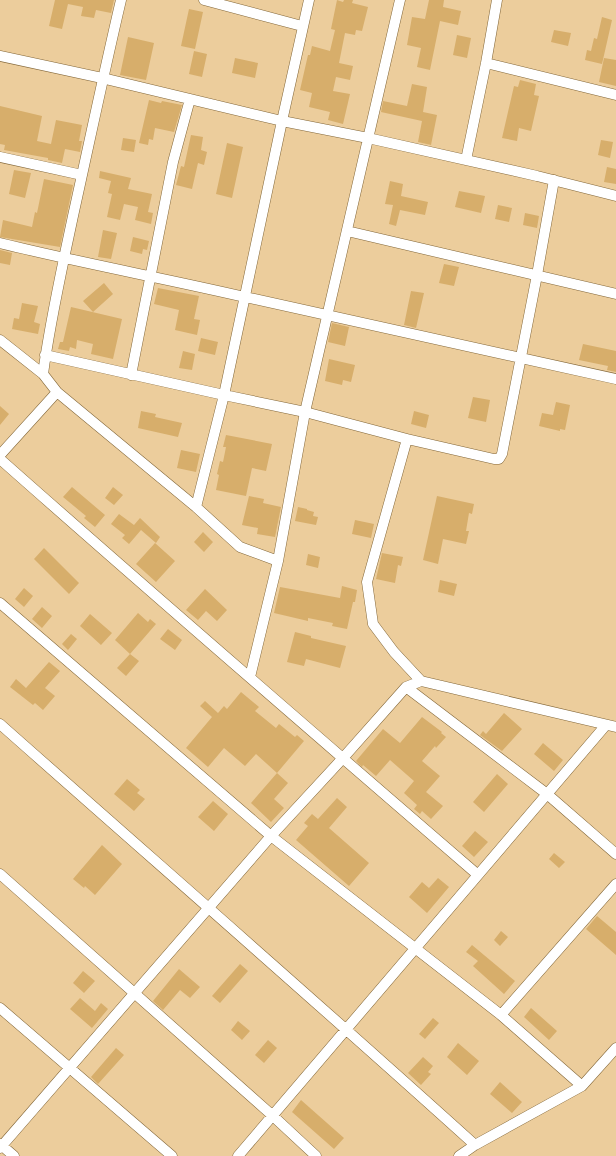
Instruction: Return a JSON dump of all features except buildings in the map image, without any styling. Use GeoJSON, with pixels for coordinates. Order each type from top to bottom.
{"type":"FeatureCollection","features":[{"type":"Feature","properties":{"kind":"street"},"geometry":{"type":"LineString","coordinates":[[43,374],[45,355],[64,258],[102,78],[121,0]]}},
{"type":"Feature","properties":{"kind":"street"},"geometry":{"type":"LineString","coordinates":[[204,0],[302,26]]}},
{"type":"Feature","properties":{"kind":"street"},"geometry":{"type":"LineString","coordinates":[[196,507],[224,395],[302,26],[309,0]]}},
{"type":"Feature","properties":{"kind":"street"},"geometry":{"type":"LineString","coordinates":[[250,677],[278,560],[305,412],[326,316],[400,0]]}},
{"type":"Feature","properties":{"kind":"street"},"geometry":{"type":"LineString","coordinates":[[466,160],[486,63],[496,0]]}},
{"type":"Feature","properties":{"kind":"street"},"geometry":{"type":"LineString","coordinates":[[0,56],[102,78],[282,121],[368,138],[466,160],[616,196]]}},
{"type":"Feature","properties":{"kind":"street"},"geometry":{"type":"LineString","coordinates":[[486,63],[616,95]]}},
{"type":"Feature","properties":{"kind":"street"},"geometry":{"type":"LineString","coordinates":[[132,374],[174,162],[190,99]]}},
{"type":"Feature","properties":{"kind":"street"},"geometry":{"type":"LineString","coordinates":[[0,157],[82,175]]}},
{"type":"Feature","properties":{"kind":"street"},"geometry":{"type":"LineString","coordinates":[[45,355],[305,412],[407,439],[494,459],[499,458],[502,454],[521,358],[554,180]]}},
{"type":"Feature","properties":{"kind":"street"},"geometry":{"type":"LineString","coordinates":[[347,231],[616,294]]}},
{"type":"Feature","properties":{"kind":"street"},"geometry":{"type":"LineString","coordinates":[[0,243],[616,380]]}},
{"type":"Feature","properties":{"kind":"street"},"geometry":{"type":"LineString","coordinates":[[0,340],[43,374],[57,392],[196,507],[240,547],[278,560]]}},
{"type":"Feature","properties":{"kind":"street"},"geometry":{"type":"LineString","coordinates":[[0,455],[57,392]]}},
{"type":"Feature","properties":{"kind":"street"},"geometry":{"type":"LineString","coordinates":[[238,1156],[547,794],[611,726],[421,681],[394,652],[373,624],[367,582],[407,439]]}},
{"type":"Feature","properties":{"kind":"street"},"geometry":{"type":"LineString","coordinates":[[0,459],[157,598],[478,875]]}},
{"type":"Feature","properties":{"kind":"street"},"geometry":{"type":"LineString","coordinates":[[0,603],[271,836],[501,1015],[582,1086]]}},
{"type":"Feature","properties":{"kind":"street"},"geometry":{"type":"LineString","coordinates":[[14,1156],[1,1146],[271,836],[406,687],[421,681]]}},
{"type":"Feature","properties":{"kind":"street"},"geometry":{"type":"LineString","coordinates":[[406,687],[547,794],[616,854]]}},
{"type":"Feature","properties":{"kind":"street"},"geometry":{"type":"LineString","coordinates":[[0,724],[347,1029],[475,1145]]}},
{"type":"Feature","properties":{"kind":"street"},"geometry":{"type":"LineString","coordinates":[[0,874],[273,1116],[316,1156]]}},
{"type":"Feature","properties":{"kind":"street"},"geometry":{"type":"LineString","coordinates":[[501,1015],[616,884]]}},
{"type":"Feature","properties":{"kind":"street"},"geometry":{"type":"LineString","coordinates":[[0,1008],[172,1156]]}},
{"type":"Feature","properties":{"kind":"street"},"geometry":{"type":"LineString","coordinates":[[459,1156],[475,1145],[582,1086],[616,1048]]}}]}
